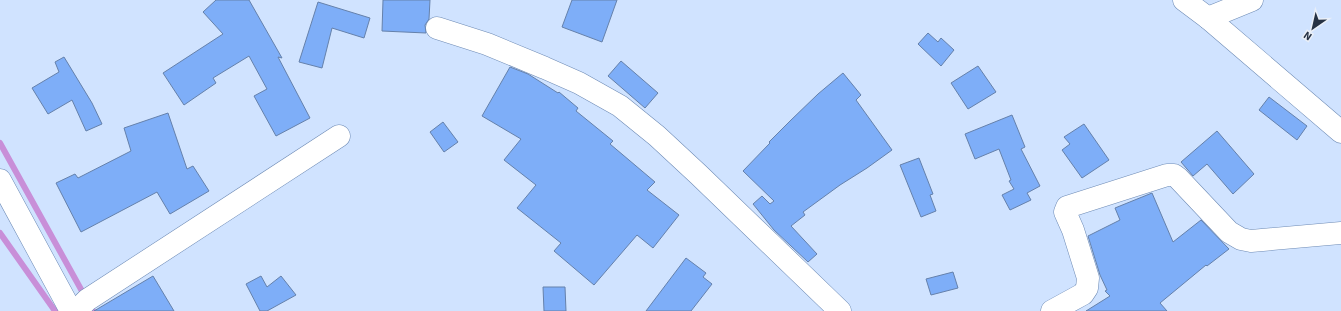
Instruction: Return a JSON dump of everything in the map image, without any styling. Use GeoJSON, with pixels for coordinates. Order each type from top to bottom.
{"type":"FeatureCollection","features":[{"type":"Feature","properties":{"kind":"street"},"geometry":{"type":"LineString","coordinates":[[1184,0],[1208,18],[1341,132]]}},
{"type":"Feature","properties":{"kind":"street"},"geometry":{"type":"LineString","coordinates":[[1208,18],[1252,0]]}},
{"type":"Feature","properties":{"kind":"street"},"geometry":{"type":"LineString","coordinates":[[437,28],[487,44],[545,68],[591,89],[620,106],[657,136],[840,311]]}},
{"type":"Feature","properties":{"kind":"street"},"geometry":{"type":"LineString","coordinates":[[76,311],[87,300],[339,136]]}},
{"type":"Feature","properties":{"kind":"street"},"geometry":{"type":"LineString","coordinates":[[1052,311],[1083,294],[1087,288],[1088,278],[1073,230],[1065,212],[1067,207],[1167,175],[1178,178],[1229,232],[1240,239],[1250,241],[1341,233]]}},
{"type":"Feature","properties":{"kind":"street"},"geometry":{"type":"LineString","coordinates":[[0,180],[71,311]]}},
{"type":"Feature","properties":{"kind":"building"},"geometry":{"type":"Polygon","coordinates":[[[216,0],[249,0],[282,58],[278,57],[310,118],[276,136],[254,96],[267,89],[249,56],[213,78],[216,83],[184,105],[163,73],[223,34],[203,12],[216,0]]]}},
{"type":"Feature","properties":{"kind":"building"},"geometry":{"type":"Polygon","coordinates":[[[383,0],[430,0],[429,19],[425,25],[426,33],[382,31],[383,0]]]}},
{"type":"Feature","properties":{"kind":"building"},"geometry":{"type":"Polygon","coordinates":[[[572,0],[617,0],[602,42],[562,27],[572,0]]]}},
{"type":"Feature","properties":{"kind":"building"},"geometry":{"type":"Polygon","coordinates":[[[318,2],[370,18],[364,38],[332,28],[322,68],[299,62],[318,2]]]}},
{"type":"Feature","properties":{"kind":"building"},"geometry":{"type":"Polygon","coordinates":[[[928,33],[938,42],[941,38],[954,50],[941,66],[918,44],[928,33]]]}},
{"type":"Feature","properties":{"kind":"building"},"geometry":{"type":"Polygon","coordinates":[[[64,57],[92,103],[102,124],[86,131],[72,100],[48,114],[32,88],[59,72],[55,62],[64,57]]]}},
{"type":"Feature","properties":{"kind":"building"},"geometry":{"type":"Polygon","coordinates":[[[621,61],[658,93],[645,108],[608,76],[621,61]]]}},
{"type":"Feature","properties":{"kind":"building"},"geometry":{"type":"Polygon","coordinates":[[[978,66],[996,92],[968,109],[951,83],[978,66]]]}},
{"type":"Feature","properties":{"kind":"building"},"geometry":{"type":"Polygon","coordinates":[[[510,67],[528,74],[558,93],[559,92],[578,108],[576,111],[613,141],[610,144],[655,182],[647,190],[679,215],[653,248],[637,235],[594,285],[554,251],[561,243],[517,208],[536,185],[504,160],[521,139],[482,116],[510,67]]]}},
{"type":"Feature","properties":{"kind":"building"},"geometry":{"type":"Polygon","coordinates":[[[843,73],[861,95],[856,100],[892,150],[803,212],[805,215],[791,226],[817,254],[808,262],[774,230],[753,204],[762,196],[770,204],[774,201],[743,171],[790,121],[818,94],[843,73]]]}},
{"type":"Feature","properties":{"kind":"building"},"geometry":{"type":"Polygon","coordinates":[[[1269,97],[1307,126],[1297,140],[1259,110],[1269,97]]]}},
{"type":"Feature","properties":{"kind":"building"},"geometry":{"type":"Polygon","coordinates":[[[168,113],[187,169],[193,166],[209,191],[170,214],[157,192],[81,232],[56,183],[75,174],[78,178],[131,151],[124,128],[168,113]]]}},
{"type":"Feature","properties":{"kind":"building"},"geometry":{"type":"Polygon","coordinates":[[[1012,115],[1025,147],[1021,149],[1040,186],[1027,193],[1031,200],[1010,210],[1002,195],[1014,189],[1009,181],[1011,180],[999,149],[975,159],[965,134],[1012,115]]]}},
{"type":"Feature","properties":{"kind":"building"},"geometry":{"type":"Polygon","coordinates":[[[443,122],[458,142],[444,152],[430,132],[443,122]]]}},
{"type":"Feature","properties":{"kind":"building"},"geometry":{"type":"Polygon","coordinates":[[[1084,124],[1109,160],[1082,178],[1062,150],[1070,144],[1064,137],[1084,124]]]}},
{"type":"Feature","properties":{"kind":"building"},"geometry":{"type":"Polygon","coordinates":[[[1217,131],[1254,174],[1233,194],[1207,164],[1193,176],[1181,162],[1217,131]]]}},
{"type":"Feature","properties":{"kind":"building"},"geometry":{"type":"Polygon","coordinates":[[[919,158],[933,194],[930,195],[936,211],[921,217],[900,165],[919,158]]]}},
{"type":"Feature","properties":{"kind":"building"},"geometry":{"type":"Polygon","coordinates":[[[1152,193],[1173,242],[1201,220],[1229,249],[1207,266],[1206,265],[1160,303],[1167,311],[1086,311],[1110,296],[1105,291],[1107,290],[1100,275],[1088,236],[1120,220],[1115,208],[1152,193]]]}},
{"type":"Feature","properties":{"kind":"building"},"geometry":{"type":"Polygon","coordinates":[[[686,258],[706,273],[703,277],[712,284],[691,311],[646,311],[686,258]]]}},
{"type":"Feature","properties":{"kind":"building"},"geometry":{"type":"Polygon","coordinates":[[[953,272],[958,288],[931,295],[926,279],[953,272]]]}},
{"type":"Feature","properties":{"kind":"building"},"geometry":{"type":"Polygon","coordinates":[[[153,276],[174,311],[94,311],[153,276]]]}},
{"type":"Feature","properties":{"kind":"building"},"geometry":{"type":"Polygon","coordinates":[[[261,276],[267,287],[281,276],[296,295],[267,311],[260,311],[246,284],[261,276]]]}},
{"type":"Feature","properties":{"kind":"building"},"geometry":{"type":"Polygon","coordinates":[[[543,287],[565,287],[566,311],[544,311],[543,287]]]}},
{"type":"Feature","properties":{"kind":"waterway"},"geometry":{"type":"LineString","coordinates":[[0,143],[93,311]]}},
{"type":"Feature","properties":{"kind":"waterway"},"geometry":{"type":"LineString","coordinates":[[0,233],[55,311]]}}]}
